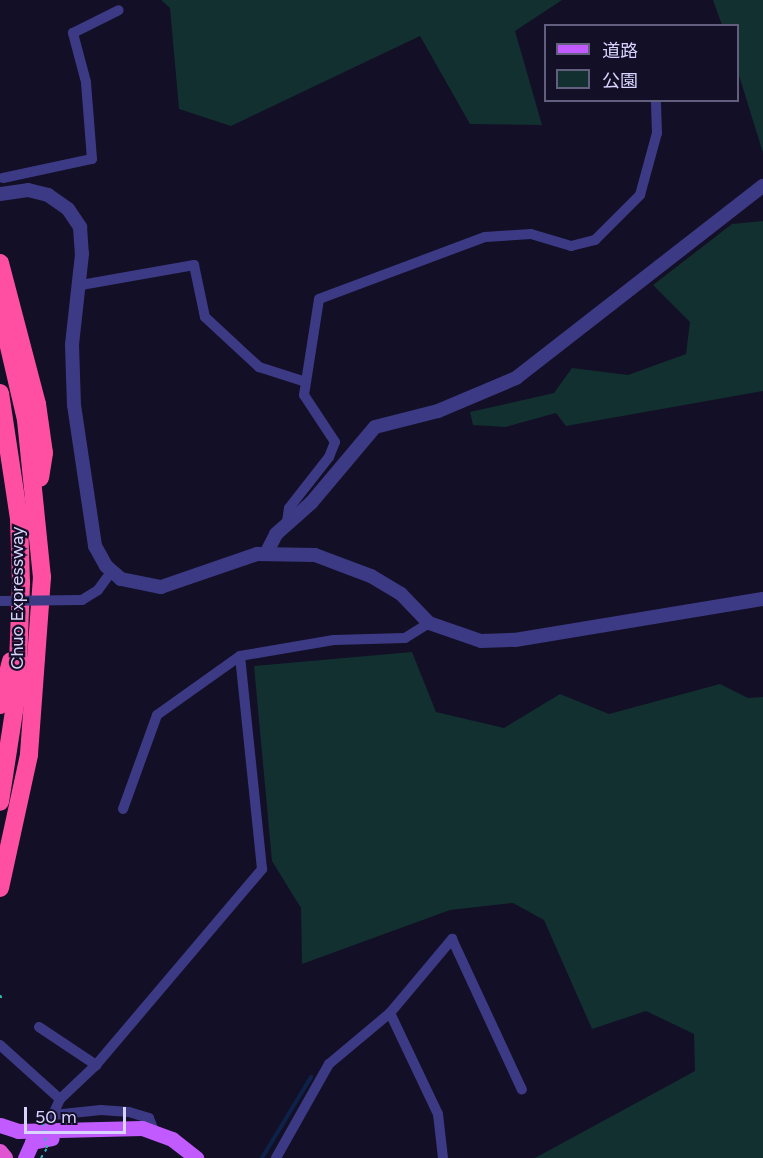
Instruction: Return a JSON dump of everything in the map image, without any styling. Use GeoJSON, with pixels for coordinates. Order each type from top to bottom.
{"type":"FeatureCollection","features":[{"type":"Feature","properties":{"kind":"highway"},"geometry":{"type":"LineString","coordinates":[[0,263],[37,404],[44,453],[37,494]]}},
{"type":"Feature","properties":{"kind":"highway","name":"Chuo Expressway"},"geometry":{"type":"LineString","coordinates":[[0,308],[26,420],[37,494],[42,578],[36,700],[21,808],[0,888]]}},
{"type":"Feature","properties":{"kind":"highway","name":"Chuo Expressway"},"geometry":{"type":"LineString","coordinates":[[0,393],[18,519],[20,631],[10,754],[0,802]]}},
{"type":"Feature","properties":{"kind":"highway"},"geometry":{"type":"LineString","coordinates":[[0,705],[20,631]]}},
{"type":"Feature","properties":{"kind":"highway"},"geometry":{"type":"LineString","coordinates":[[0,1152],[5,1158]]}},
{"type":"Feature","properties":{"kind":"main road"},"geometry":{"type":"LineString","coordinates":[[0,1125],[18,1131],[130,1127],[154,1131],[196,1158]]}},
{"type":"Feature","properties":{"kind":"main road"},"geometry":{"type":"LineString","coordinates":[[25,1158],[32,1142],[74,1130]]}},
{"type":"Feature","properties":{"kind":"street"},"geometry":{"type":"LineString","coordinates":[[2,183],[92,159],[86,82],[73,33],[118,10]]}},
{"type":"Feature","properties":{"kind":"street"},"geometry":{"type":"LineString","coordinates":[[287,522],[289,508],[329,457],[334,442],[304,395],[303,381],[319,299],[485,237],[531,234],[571,246],[595,240],[640,195],[657,133],[656,102]]}},
{"type":"Feature","properties":{"kind":"street"},"geometry":{"type":"LineString","coordinates":[[2,183],[38,191],[68,209],[82,238],[81,285],[72,345],[74,405],[91,532],[99,556],[112,571],[132,584],[161,587],[267,552],[315,555],[371,576],[401,594],[429,623],[481,641],[515,640],[763,599]]}},
{"type":"Feature","properties":{"kind":"street"},"geometry":{"type":"LineString","coordinates":[[267,552],[287,522],[311,503],[375,427],[438,411],[516,378],[763,186]]}},
{"type":"Feature","properties":{"kind":"street"},"geometry":{"type":"LineString","coordinates":[[81,285],[194,265],[205,317],[259,367],[303,381]]}},
{"type":"Feature","properties":{"kind":"street"},"geometry":{"type":"LineString","coordinates":[[0,601],[82,600],[98,590],[112,571]]}},
{"type":"Feature","properties":{"kind":"street"},"geometry":{"type":"LineString","coordinates":[[123,809],[157,716],[240,656],[334,640],[405,638],[429,623]]}},
{"type":"Feature","properties":{"kind":"street"},"geometry":{"type":"LineString","coordinates":[[154,1131],[149,1118],[129,1112],[101,1110],[53,1114],[60,1099],[96,1065],[262,869],[240,656]]}},
{"type":"Feature","properties":{"kind":"street"},"geometry":{"type":"LineString","coordinates":[[276,1158],[329,1064],[390,1013],[452,939],[522,1090]]}},
{"type":"Feature","properties":{"kind":"street"},"geometry":{"type":"LineString","coordinates":[[390,1013],[438,1114],[442,1158]]}},
{"type":"Feature","properties":{"kind":"street"},"geometry":{"type":"LineString","coordinates":[[39,1027],[96,1065]]}},
{"type":"Feature","properties":{"kind":"street"},"geometry":{"type":"LineString","coordinates":[[0,1045],[60,1099]]}},
{"type":"Feature","properties":{"kind":"path"},"geometry":{"type":"LineString","coordinates":[[0,995],[3,1001]]}},
{"type":"Feature","properties":{"kind":"path"},"geometry":{"type":"LineString","coordinates":[[41,1158],[47,1148],[42,1117]]}},
{"type":"Feature","properties":{"kind":"green space"},"geometry":{"type":"Polygon","coordinates":[[[161,0],[562,0],[515,31],[542,125],[470,124],[420,36],[231,126],[179,109],[170,8],[161,0]]]}},
{"type":"Feature","properties":{"kind":"green space"},"geometry":{"type":"Polygon","coordinates":[[[713,0],[763,0],[763,153],[739,75],[739,24],[722,24],[713,0]]]}},
{"type":"Feature","properties":{"kind":"green space"},"geometry":{"type":"Polygon","coordinates":[[[763,221],[763,391],[566,426],[556,413],[505,427],[473,425],[470,412],[554,393],[572,368],[628,375],[686,354],[690,322],[653,285],[732,224],[763,221]]]}},
{"type":"Feature","properties":{"kind":"green space"},"geometry":{"type":"Polygon","coordinates":[[[412,652],[436,712],[504,728],[560,694],[609,714],[720,684],[748,698],[763,697],[763,1158],[535,1158],[695,1071],[694,1034],[646,1011],[592,1029],[544,920],[513,903],[450,910],[302,964],[301,908],[272,861],[254,666],[412,652]]]}},
{"type":"Feature","properties":{"kind":"waterway"},"geometry":{"type":"LineString","coordinates":[[262,1158],[311,1077]]}}]}
